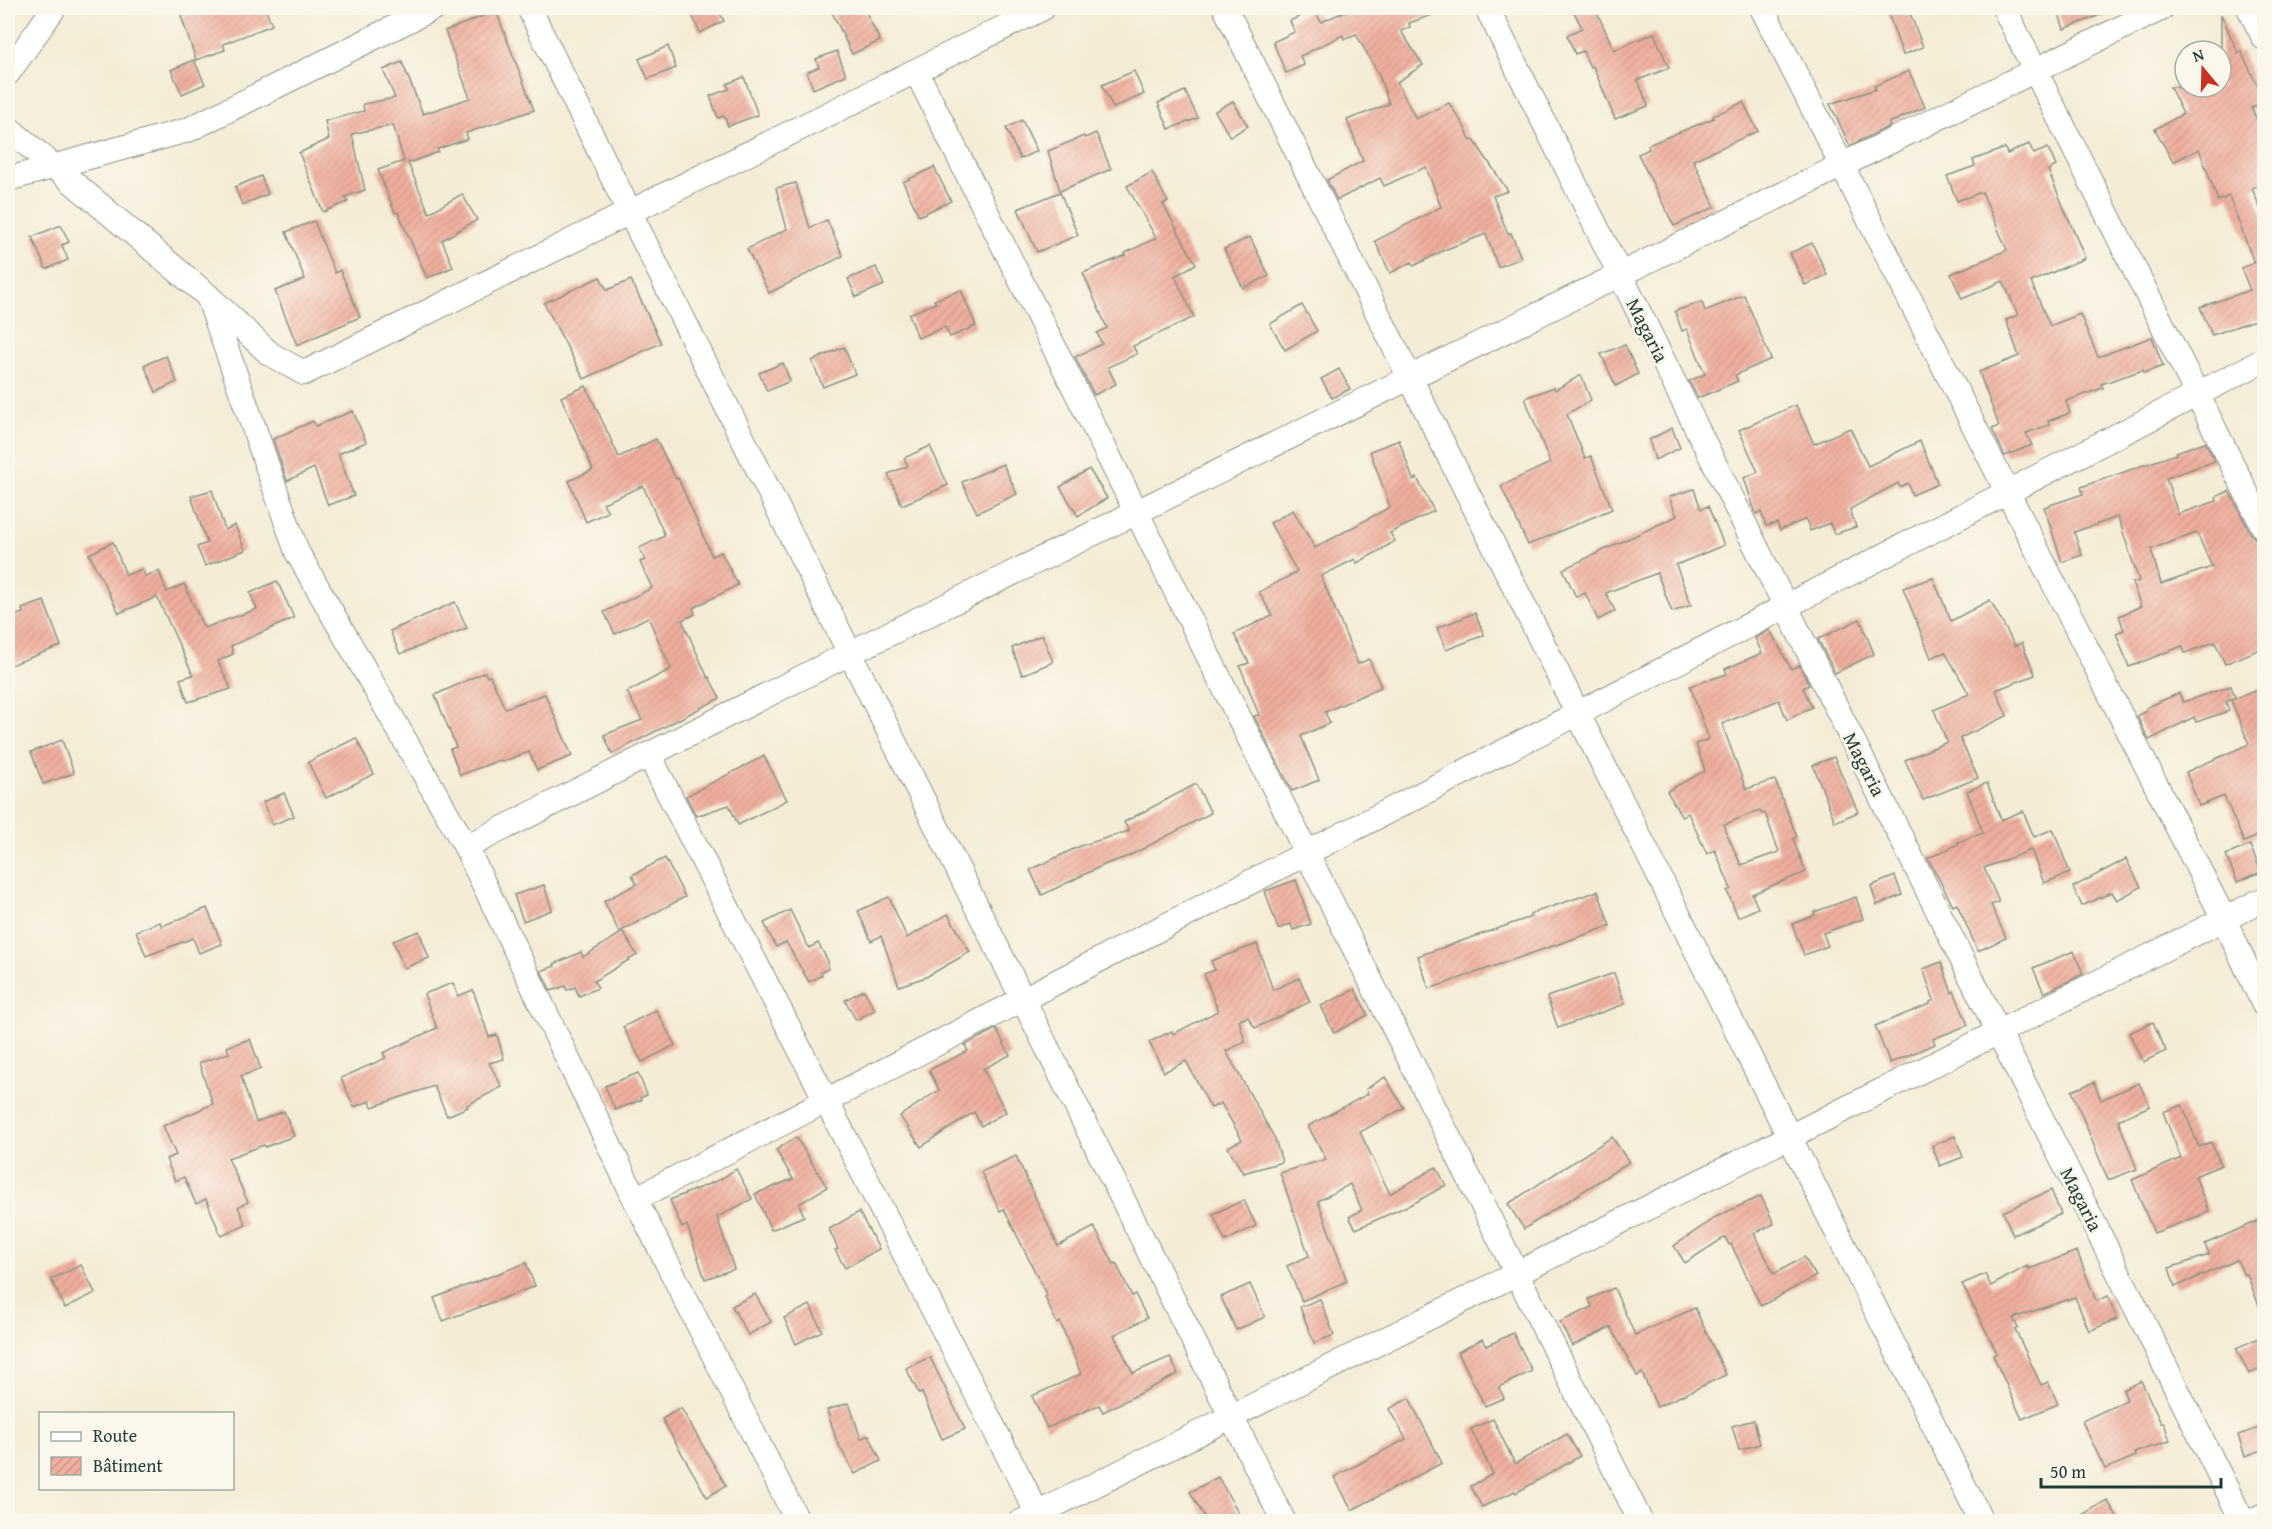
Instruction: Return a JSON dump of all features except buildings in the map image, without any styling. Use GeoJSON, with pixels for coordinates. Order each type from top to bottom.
{"type":"FeatureCollection","features":[{"type":"Feature","properties":{"kind":"street"},"geometry":{"type":"LineString","coordinates":[[8,73],[54,8]]}},
{"type":"Feature","properties":{"kind":"street"},"geometry":{"type":"LineString","coordinates":[[8,179],[188,130],[433,8]]}},
{"type":"Feature","properties":{"kind":"street"},"geometry":{"type":"LineString","coordinates":[[529,8],[1284,1521]]}},
{"type":"Feature","properties":{"kind":"street"},"geometry":{"type":"LineString","coordinates":[[8,128],[208,296],[270,354],[304,373],[1043,8]]}},
{"type":"Feature","properties":{"kind":"street"},"geometry":{"type":"LineString","coordinates":[[1225,8],[1982,1521]]}},
{"type":"Feature","properties":{"kind":"street","name":"Magaria"},"geometry":{"type":"LineString","coordinates":[[1487,8],[2243,1521]]}},
{"type":"Feature","properties":{"kind":"street"},"geometry":{"type":"LineString","coordinates":[[1762,8],[2224,919],[2265,1005]]}},
{"type":"Feature","properties":{"kind":"street"},"geometry":{"type":"LineString","coordinates":[[2004,8],[2265,528]]}},
{"type":"Feature","properties":{"kind":"street"},"geometry":{"type":"LineString","coordinates":[[466,847],[850,653],[2162,8]]}},
{"type":"Feature","properties":{"kind":"street"},"geometry":{"type":"LineString","coordinates":[[2249,8],[2265,38]]}},
{"type":"Feature","properties":{"kind":"street"},"geometry":{"type":"LineString","coordinates":[[916,71],[1641,1521]]}},
{"type":"Feature","properties":{"kind":"street"},"geometry":{"type":"LineString","coordinates":[[208,296],[297,552],[466,847],[635,1199],[798,1521]]}},
{"type":"Feature","properties":{"kind":"street"},"geometry":{"type":"LineString","coordinates":[[635,1199],[2265,360]]}},
{"type":"Feature","properties":{"kind":"street"},"geometry":{"type":"LineString","coordinates":[[649,755],[826,1100],[1034,1518],[1231,1416],[2265,899]]}},
{"type":"Feature","properties":{"kind":"street"},"geometry":{"type":"LineString","coordinates":[[2250,1521],[2265,1515]]}}]}
